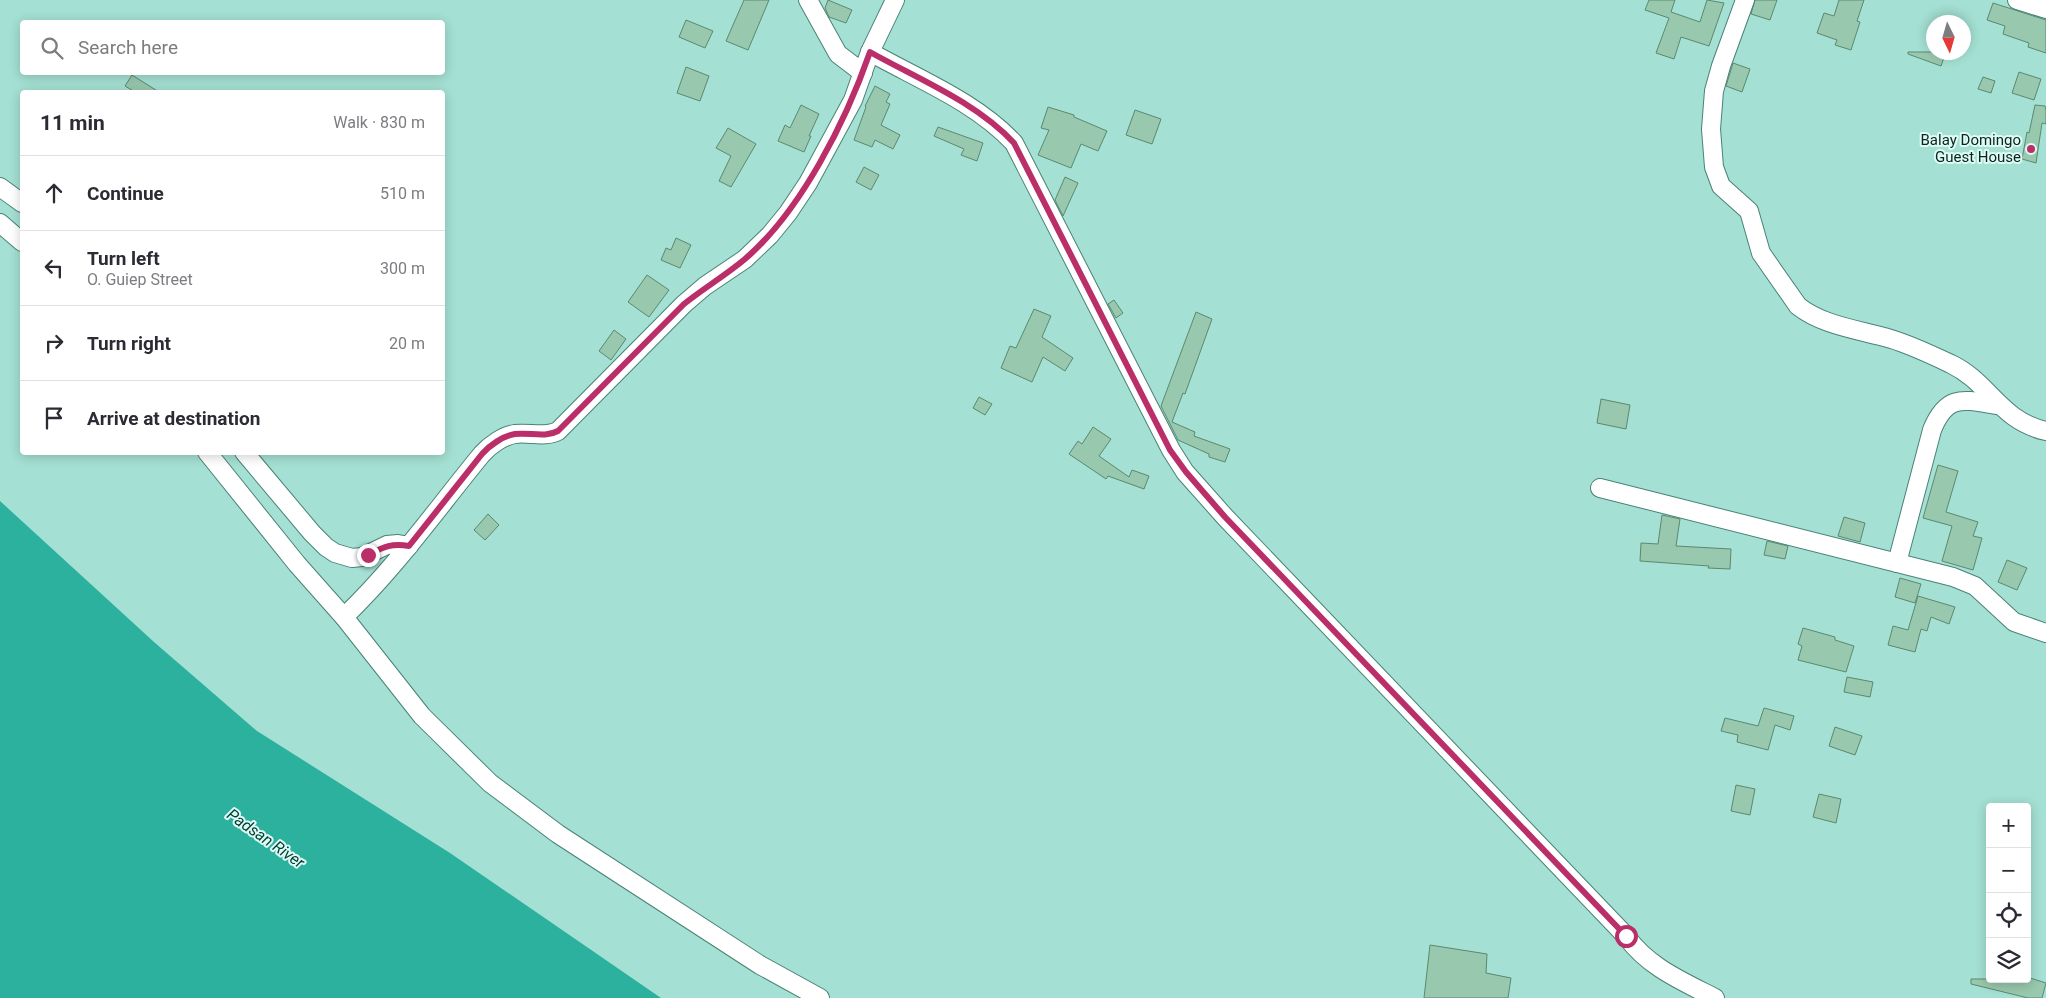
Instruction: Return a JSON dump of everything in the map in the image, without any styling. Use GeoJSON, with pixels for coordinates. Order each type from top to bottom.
{"type":"FeatureCollection","features":[{"type":"Feature","properties":{"kind":"street"},"geometry":{"type":"LineString","coordinates":[[808,0],[838,54],[863,73]]}},
{"type":"Feature","properties":{"kind":"street"},"geometry":{"type":"LineString","coordinates":[[344,616],[374,588],[491,445],[513,434],[546,435],[558,431],[684,304],[745,259],[770,235],[808,183],[853,100],[870,52],[896,0]]}},
{"type":"Feature","properties":{"kind":"street"},"geometry":{"type":"LineString","coordinates":[[1745,0],[1721,66],[1714,92],[1711,129],[1714,167],[1726,192],[1749,211],[1761,253],[1798,306],[1818,318],[1893,340],[1951,364],[1972,376],[2009,415],[2046,431]]}},
{"type":"Feature","properties":{"kind":"street"},"geometry":{"type":"LineString","coordinates":[[2018,0],[2046,10]]}},
{"type":"Feature","properties":{"kind":"street"},"geometry":{"type":"LineString","coordinates":[[870,52],[980,112],[1000,128],[1014,143],[1170,450],[1186,472],[1225,517],[1626,936],[1637,951],[1654,966],[1715,998]]}},
{"type":"Feature","properties":{"kind":"street"},"geometry":{"type":"LineString","coordinates":[[0,187],[20,202]]}},
{"type":"Feature","properties":{"kind":"street"},"geometry":{"type":"LineString","coordinates":[[0,222],[20,240]]}},
{"type":"Feature","properties":{"kind":"street"},"geometry":{"type":"LineString","coordinates":[[1896,563],[1932,430],[1938,415],[1947,406],[1958,402],[1970,401],[1998,405]]}},
{"type":"Feature","properties":{"kind":"street"},"geometry":{"type":"LineString","coordinates":[[209,455],[297,564],[344,616],[422,716],[490,783],[558,834],[760,965],[820,998]]}},
{"type":"Feature","properties":{"kind":"street"},"geometry":{"type":"LineString","coordinates":[[247,455],[312,533],[335,553],[352,558],[362,558],[387,545],[409,546]]}},
{"type":"Feature","properties":{"kind":"street"},"geometry":{"type":"LineString","coordinates":[[1600,488],[1953,577],[1975,586],[2014,622],[2046,633]]}},
{"type":"Feature","properties":{"kind":"water","name":"Padsan River"},"geometry":{"type":"Polygon","coordinates":[[[0,501],[154,642],[257,731],[450,853],[661,998],[0,998],[0,501]]]}},
{"type":"Feature","properties":{"kind":"building"},"geometry":{"type":"Polygon","coordinates":[[[744,0],[769,0],[748,50],[726,41],[744,0]]]}},
{"type":"Feature","properties":{"kind":"building"},"geometry":{"type":"Polygon","coordinates":[[[828,0],[852,10],[846,23],[829,17],[825,8],[828,0]]]}},
{"type":"Feature","properties":{"kind":"building"},"geometry":{"type":"Polygon","coordinates":[[[1649,0],[1675,0],[1671,12],[1700,22],[1707,0],[1724,3],[1709,46],[1681,37],[1674,59],[1656,53],[1669,18],[1645,10],[1649,0]]]}},
{"type":"Feature","properties":{"kind":"building"},"geometry":{"type":"Polygon","coordinates":[[[1755,0],[1777,0],[1770,20],[1751,14],[1755,0]]]}},
{"type":"Feature","properties":{"kind":"building"},"geometry":{"type":"Polygon","coordinates":[[[1839,0],[1864,0],[1857,21],[1860,22],[1851,50],[1835,45],[1837,40],[1817,33],[1824,13],[1834,16],[1839,0]]]}},
{"type":"Feature","properties":{"kind":"building"},"geometry":{"type":"Polygon","coordinates":[[[1993,3],[2046,20],[2046,53],[2028,47],[2029,43],[2003,34],[2005,26],[1987,20],[1993,3]]]}},
{"type":"Feature","properties":{"kind":"building"},"geometry":{"type":"Polygon","coordinates":[[[686,20],[713,31],[705,48],[679,37],[686,20]]]}},
{"type":"Feature","properties":{"kind":"building"},"geometry":{"type":"Polygon","coordinates":[[[1908,52],[1926,52],[1926,60],[1943,60],[1941,66],[1908,54],[1908,52]]]}},
{"type":"Feature","properties":{"kind":"building"},"geometry":{"type":"Polygon","coordinates":[[[1733,63],[1750,69],[1742,92],[1726,86],[1733,63]]]}},
{"type":"Feature","properties":{"kind":"building"},"geometry":{"type":"Polygon","coordinates":[[[686,67],[709,76],[700,101],[677,93],[686,67]]]}},
{"type":"Feature","properties":{"kind":"building"},"geometry":{"type":"Polygon","coordinates":[[[2019,72],[2041,79],[2034,100],[2012,93],[2019,72]]]}},
{"type":"Feature","properties":{"kind":"building"},"geometry":{"type":"Polygon","coordinates":[[[132,75],[156,90],[132,90],[125,86],[132,75]]]}},
{"type":"Feature","properties":{"kind":"building"},"geometry":{"type":"Polygon","coordinates":[[[1983,77],[1995,81],[1991,93],[1978,89],[1983,77]]]}},
{"type":"Feature","properties":{"kind":"building"},"geometry":{"type":"Polygon","coordinates":[[[875,86],[890,94],[886,102],[890,104],[881,125],[900,135],[893,149],[875,140],[872,147],[854,140],[865,106],[875,86]]]}},
{"type":"Feature","properties":{"kind":"building"},"geometry":{"type":"Polygon","coordinates":[[[801,105],[819,114],[804,152],[778,141],[785,125],[790,128],[801,105]]]}},
{"type":"Feature","properties":{"kind":"building"},"geometry":{"type":"Polygon","coordinates":[[[2035,105],[2045,106],[2046,110],[2046,124],[2042,123],[2036,163],[2022,159],[2035,105]]]}},
{"type":"Feature","properties":{"kind":"building"},"geometry":{"type":"Polygon","coordinates":[[[1048,107],[1074,115],[1074,117],[1107,131],[1098,151],[1081,144],[1071,168],[1038,155],[1049,130],[1041,128],[1048,107]]]}},
{"type":"Feature","properties":{"kind":"building"},"geometry":{"type":"Polygon","coordinates":[[[1135,110],[1161,119],[1152,144],[1126,135],[1135,110]]]}},
{"type":"Feature","properties":{"kind":"building"},"geometry":{"type":"Polygon","coordinates":[[[938,127],[983,143],[977,161],[961,155],[964,149],[934,136],[938,127]]]}},
{"type":"Feature","properties":{"kind":"building"},"geometry":{"type":"Polygon","coordinates":[[[728,128],[756,144],[731,187],[719,181],[731,156],[716,148],[728,128]]]}},
{"type":"Feature","properties":{"kind":"building"},"geometry":{"type":"Polygon","coordinates":[[[864,167],[879,175],[871,190],[856,182],[864,167]]]}},
{"type":"Feature","properties":{"kind":"building"},"geometry":{"type":"Polygon","coordinates":[[[1065,177],[1078,183],[1063,216],[1055,200],[1065,177]]]}},
{"type":"Feature","properties":{"kind":"building"},"geometry":{"type":"Polygon","coordinates":[[[676,238],[691,245],[680,268],[661,260],[666,248],[671,250],[676,238]]]}},
{"type":"Feature","properties":{"kind":"building"},"geometry":{"type":"Polygon","coordinates":[[[647,275],[669,290],[649,317],[628,302],[647,275]]]}},
{"type":"Feature","properties":{"kind":"building"},"geometry":{"type":"Polygon","coordinates":[[[1114,300],[1123,313],[1116,318],[1108,304],[1114,300]]]}},
{"type":"Feature","properties":{"kind":"building"},"geometry":{"type":"Polygon","coordinates":[[[1034,309],[1051,316],[1042,337],[1073,358],[1065,371],[1043,357],[1032,382],[1001,368],[1010,346],[1016,348],[1034,309]]]}},
{"type":"Feature","properties":{"kind":"building"},"geometry":{"type":"Polygon","coordinates":[[[1196,312],[1212,319],[1185,394],[1183,393],[1172,422],[1195,432],[1194,436],[1230,449],[1225,462],[1209,457],[1209,454],[1178,440],[1161,406],[1196,312]]]}},
{"type":"Feature","properties":{"kind":"building"},"geometry":{"type":"Polygon","coordinates":[[[614,330],[626,339],[611,360],[599,351],[614,330]]]}},
{"type":"Feature","properties":{"kind":"building"},"geometry":{"type":"Polygon","coordinates":[[[979,397],[992,404],[985,415],[973,408],[979,397]]]}},
{"type":"Feature","properties":{"kind":"building"},"geometry":{"type":"Polygon","coordinates":[[[1601,399],[1630,405],[1626,429],[1597,423],[1601,399]]]}},
{"type":"Feature","properties":{"kind":"building"},"geometry":{"type":"Polygon","coordinates":[[[1093,427],[1111,439],[1099,456],[1129,477],[1132,470],[1149,476],[1144,489],[1108,476],[1106,479],[1069,454],[1078,441],[1082,444],[1093,427]]]}},
{"type":"Feature","properties":{"kind":"building"},"geometry":{"type":"Polygon","coordinates":[[[1938,465],[1958,471],[1946,512],[1978,522],[1973,536],[1982,538],[1973,570],[1942,561],[1952,526],[1923,518],[1938,465]]]}},
{"type":"Feature","properties":{"kind":"building"},"geometry":{"type":"Polygon","coordinates":[[[488,514],[499,525],[485,540],[474,530],[488,514]]]}},
{"type":"Feature","properties":{"kind":"building"},"geometry":{"type":"Polygon","coordinates":[[[1662,515],[1680,519],[1676,546],[1731,549],[1730,569],[1640,561],[1641,543],[1658,544],[1662,515]]]}},
{"type":"Feature","properties":{"kind":"building"},"geometry":{"type":"Polygon","coordinates":[[[1844,517],[1865,523],[1860,542],[1838,536],[1844,517]]]}},
{"type":"Feature","properties":{"kind":"building"},"geometry":{"type":"Polygon","coordinates":[[[1767,541],[1788,546],[1785,559],[1764,555],[1767,541]]]}},
{"type":"Feature","properties":{"kind":"building"},"geometry":{"type":"Polygon","coordinates":[[[2007,560],[2027,568],[2017,590],[1998,582],[2007,560]]]}},
{"type":"Feature","properties":{"kind":"building"},"geometry":{"type":"Polygon","coordinates":[[[1900,578],[1921,584],[1915,603],[1895,597],[1900,578]]]}},
{"type":"Feature","properties":{"kind":"building"},"geometry":{"type":"Polygon","coordinates":[[[1918,596],[1955,607],[1949,624],[1931,617],[1927,631],[1921,629],[1915,652],[1888,645],[1893,626],[1908,630],[1918,596]]]}},
{"type":"Feature","properties":{"kind":"building"},"geometry":{"type":"Polygon","coordinates":[[[1803,628],[1835,637],[1835,640],[1854,646],[1846,672],[1798,660],[1802,646],[1798,644],[1803,628]]]}},
{"type":"Feature","properties":{"kind":"building"},"geometry":{"type":"Polygon","coordinates":[[[1847,677],[1873,682],[1870,697],[1844,692],[1847,677]]]}},
{"type":"Feature","properties":{"kind":"building"},"geometry":{"type":"Polygon","coordinates":[[[1764,708],[1794,716],[1790,730],[1775,725],[1768,750],[1737,742],[1738,735],[1721,731],[1725,718],[1758,726],[1764,708]]]}},
{"type":"Feature","properties":{"kind":"building"},"geometry":{"type":"Polygon","coordinates":[[[1835,727],[1862,736],[1855,755],[1829,746],[1835,727]]]}},
{"type":"Feature","properties":{"kind":"building"},"geometry":{"type":"Polygon","coordinates":[[[1736,785],[1755,789],[1750,815],[1731,811],[1736,785]]]}},
{"type":"Feature","properties":{"kind":"building"},"geometry":{"type":"Polygon","coordinates":[[[1819,794],[1841,799],[1836,823],[1813,817],[1819,794]]]}},
{"type":"Feature","properties":{"kind":"building"},"geometry":{"type":"Polygon","coordinates":[[[1430,945],[1487,954],[1486,973],[1511,978],[1508,998],[1424,998],[1430,945]]]}},
{"type":"Feature","properties":{"kind":"building"},"geometry":{"type":"Polygon","coordinates":[[[2031,978],[2046,983],[2042,998],[2028,998],[1971,984],[1971,979],[1986,979],[1986,983],[2031,983],[2031,978]]]}},
{"type":"Feature","properties":{"kind":"place","name":"Balay Domingo Guest House"},"geometry":{"type":"Point","coordinates":[2031,149]}},
{"type":"Feature","properties":{"kind":"route"},"geometry":{"type":"LineString","coordinates":[[368,555],[387,545],[409,546],[491,445],[513,434],[546,435],[558,431],[684,304],[745,259],[770,235],[788,213],[808,183],[853,100],[870,52],[980,112],[1000,128],[1014,143],[1170,450],[1186,472],[1225,517],[1626,936]]}}]}
